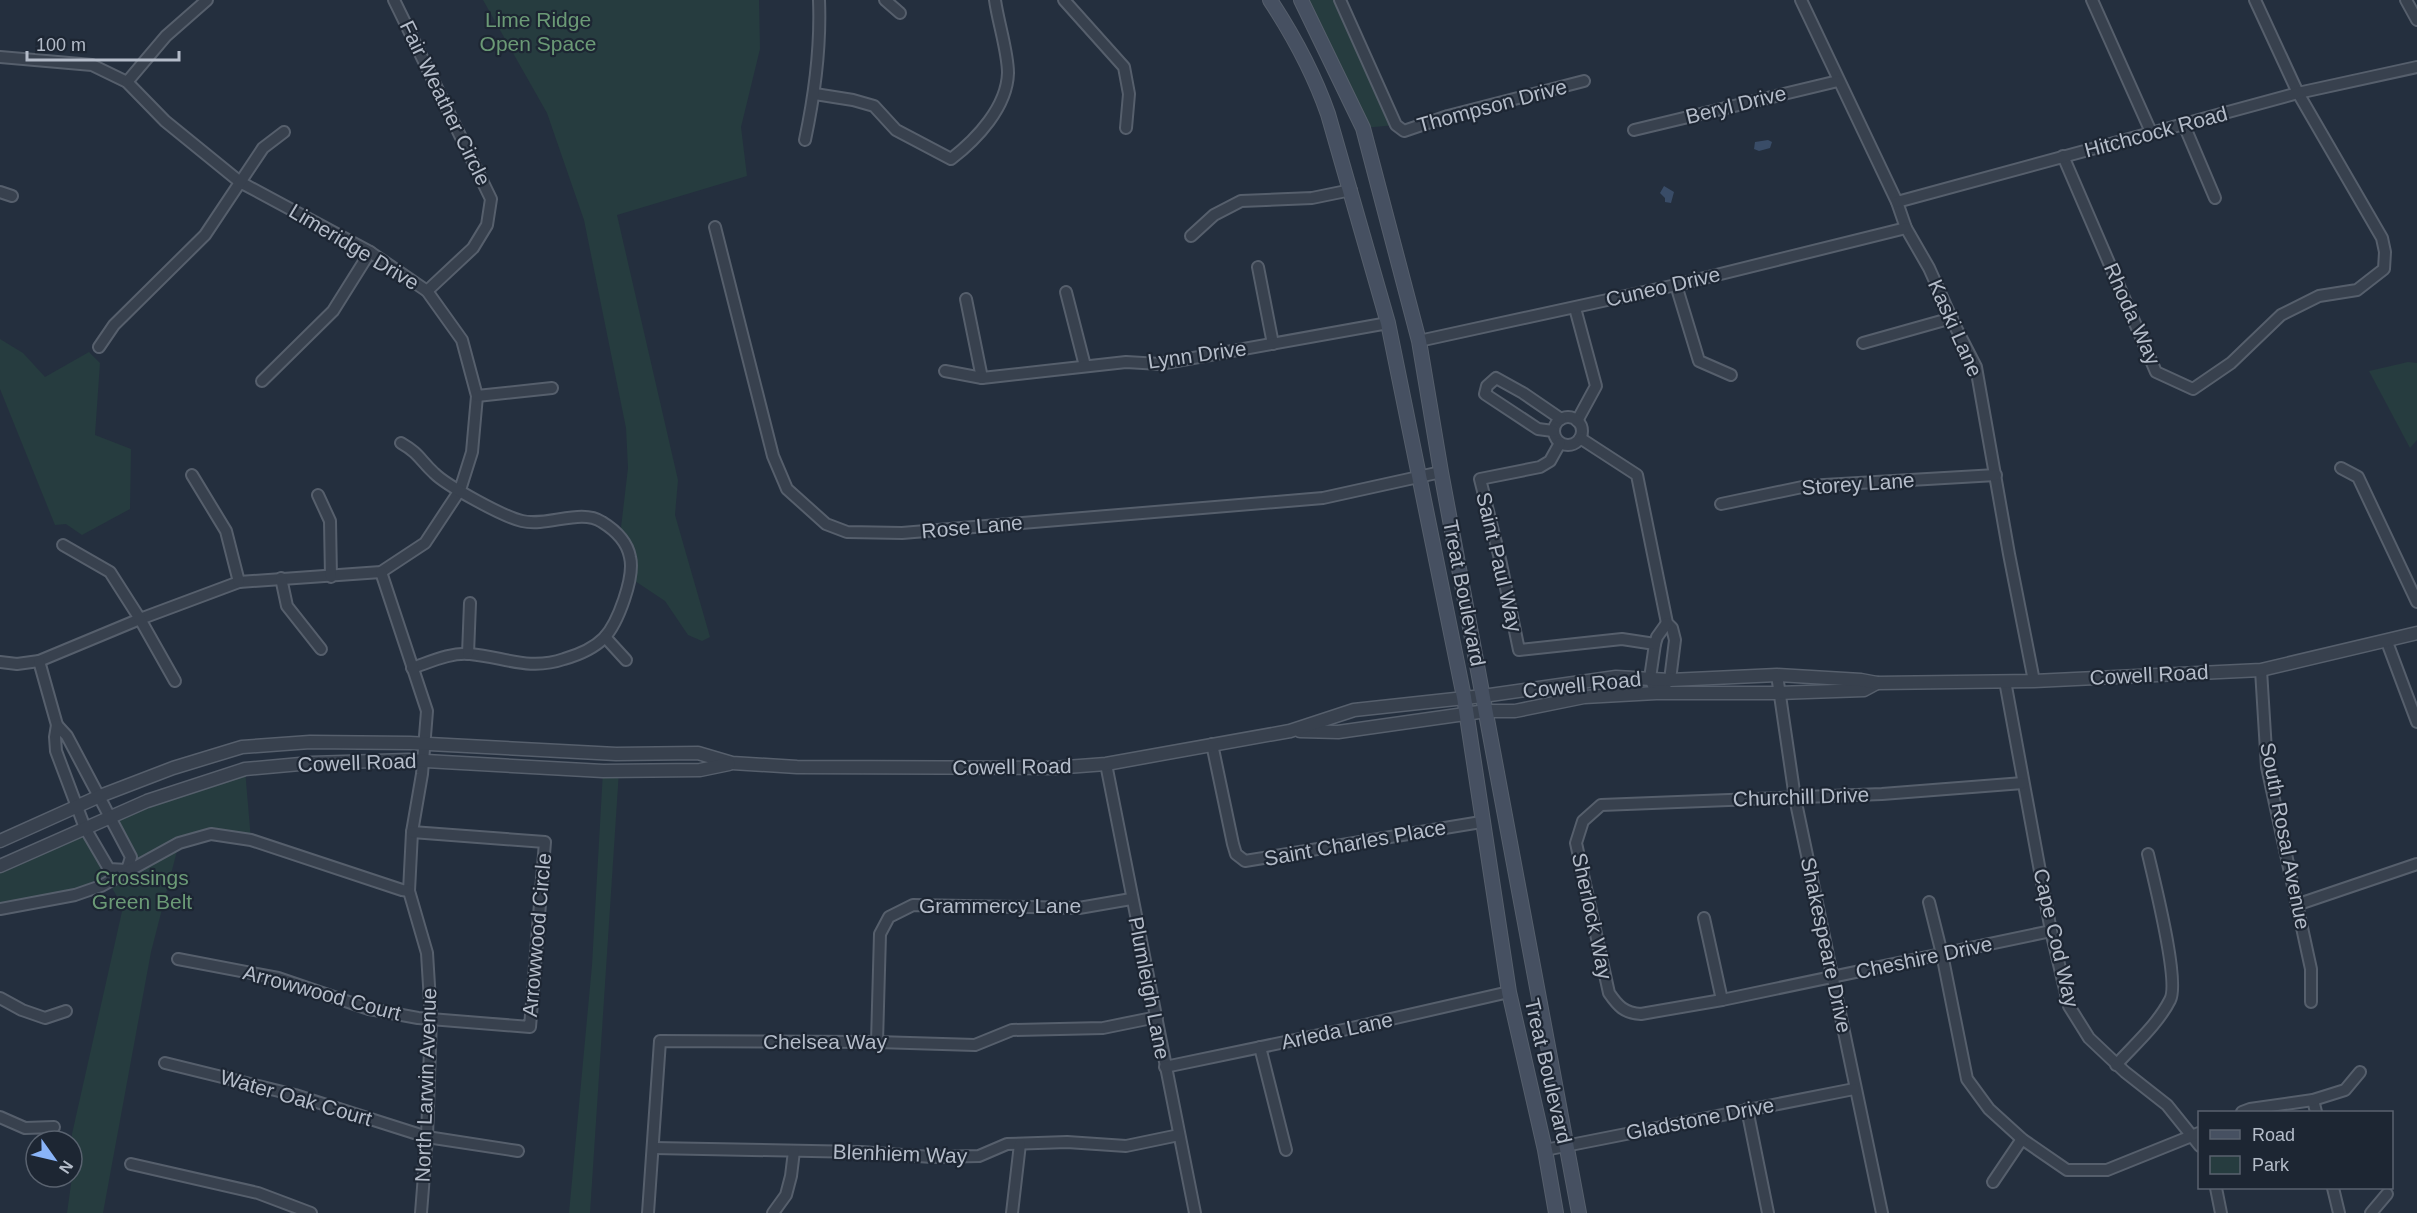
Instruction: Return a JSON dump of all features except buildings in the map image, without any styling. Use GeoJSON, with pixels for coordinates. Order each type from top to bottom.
{"type":"FeatureCollection","features":[{"type":"Feature","properties":{"kind":"main road","name":"Treat Boulevard"},"geometry":{"type":"LineString","coordinates":[[1270,0],[1318,87],[1351,190],[1388,324],[1464,697],[1481,822],[1509,992],[1545,1150],[1556,1213]]}},
{"type":"Feature","properties":{"kind":"main road","name":"Treat Boulevard"},"geometry":{"type":"LineString","coordinates":[[1301,0],[1363,129],[1419,341],[1441,472],[1579,1213]]}},
{"type":"Feature","properties":{"kind":"street"},"geometry":{"type":"LineString","coordinates":[[127,82],[166,36],[207,0]]}},
{"type":"Feature","properties":{"kind":"street","name":"Fair Weather Circle"},"geometry":{"type":"LineString","coordinates":[[394,0],[491,199],[488,225],[473,248],[427,291]]}},
{"type":"Feature","properties":{"kind":"street"},"geometry":{"type":"LineString","coordinates":[[805,140],[815,94],[821,39],[819,0]]}},
{"type":"Feature","properties":{"kind":"street"},"geometry":{"type":"LineString","coordinates":[[885,0],[900,13]]}},
{"type":"Feature","properties":{"kind":"street"},"geometry":{"type":"LineString","coordinates":[[815,94],[854,100],[874,106],[896,130],[951,159],[968,146],[1003,97],[1008,72],[995,0]]}},
{"type":"Feature","properties":{"kind":"street"},"geometry":{"type":"LineString","coordinates":[[1064,0],[1124,67],[1129,94],[1125,128]]}},
{"type":"Feature","properties":{"kind":"street","name":"Thompson Drive"},"geometry":{"type":"LineString","coordinates":[[1340,0],[1396,125],[1404,131],[1448,116],[1584,81]]}},
{"type":"Feature","properties":{"kind":"street","name":"Kaski Lane"},"geometry":{"type":"LineString","coordinates":[[1802,0],[1838,81],[1897,202],[1906,228],[1929,268],[1976,367],[2034,681]]}},
{"type":"Feature","properties":{"kind":"street"},"geometry":{"type":"LineString","coordinates":[[2092,0],[2151,132]]}},
{"type":"Feature","properties":{"kind":"street"},"geometry":{"type":"LineString","coordinates":[[2254,0],[2298,93]]}},
{"type":"Feature","properties":{"kind":"street"},"geometry":{"type":"LineString","coordinates":[[2406,0],[2417,20]]}},
{"type":"Feature","properties":{"kind":"street","name":"Limeridge Drive"},"geometry":{"type":"LineString","coordinates":[[0,57],[92,65],[127,82],[165,121],[240,182],[370,252],[427,291],[462,340],[477,396],[472,453],[460,490],[425,543],[381,572],[239,582],[39,661],[17,664],[0,662]]}},
{"type":"Feature","properties":{"kind":"street","name":"Hitchcock Road"},"geometry":{"type":"LineString","coordinates":[[1897,202],[2298,93],[2417,68]]}},
{"type":"Feature","properties":{"kind":"street","name":"Beryl Drive"},"geometry":{"type":"LineString","coordinates":[[1634,130],[1838,81]]}},
{"type":"Feature","properties":{"kind":"street","name":"Rhoda Way"},"geometry":{"type":"LineString","coordinates":[[2063,156],[2156,372],[2193,389],[2231,363],[2281,315],[2319,296],[2357,290],[2384,269],[2385,252],[2382,238],[2298,93]]}},
{"type":"Feature","properties":{"kind":"street"},"geometry":{"type":"LineString","coordinates":[[2184,125],[2215,198]]}},
{"type":"Feature","properties":{"kind":"street"},"geometry":{"type":"LineString","coordinates":[[99,346],[114,325],[206,235],[264,148],[284,132]]}},
{"type":"Feature","properties":{"kind":"street"},"geometry":{"type":"LineString","coordinates":[[1191,236],[1214,215],[1241,201],[1312,198],[1351,190]]}},
{"type":"Feature","properties":{"kind":"street"},"geometry":{"type":"LineString","coordinates":[[0,192],[12,196]]}},
{"type":"Feature","properties":{"kind":"street","name":"Rose Lane"},"geometry":{"type":"LineString","coordinates":[[715,226],[773,456],[787,489],[826,524],[847,532],[909,532],[1323,498],[1441,472]]}},
{"type":"Feature","properties":{"kind":"street","name":"Cuneo Drive"},"geometry":{"type":"LineString","coordinates":[[1419,341],[1676,285],[1906,228]]}},
{"type":"Feature","properties":{"kind":"street"},"geometry":{"type":"LineString","coordinates":[[262,381],[333,311],[370,252]]}},
{"type":"Feature","properties":{"kind":"street","name":"Lynn Drive"},"geometry":{"type":"LineString","coordinates":[[1258,267],[1273,344]]}},
{"type":"Feature","properties":{"kind":"street"},"geometry":{"type":"LineString","coordinates":[[1676,285],[1699,361],[1731,375]]}},
{"type":"Feature","properties":{"kind":"street"},"geometry":{"type":"LineString","coordinates":[[1066,292],[1085,366]]}},
{"type":"Feature","properties":{"kind":"street"},"geometry":{"type":"LineString","coordinates":[[966,299],[982,378]]}},
{"type":"Feature","properties":{"kind":"street"},"geometry":{"type":"LineString","coordinates":[[1575,308],[1596,386],[1577,421]]}},
{"type":"Feature","properties":{"kind":"street"},"geometry":{"type":"LineString","coordinates":[[1863,343],[1952,318]]}},
{"type":"Feature","properties":{"kind":"street","name":"Lynn Drive"},"geometry":{"type":"LineString","coordinates":[[945,371],[982,378],[1125,362],[1160,364],[1388,324]]}},
{"type":"Feature","properties":{"kind":"street"},"geometry":{"type":"LineString","coordinates":[[1553,431],[1538,429],[1485,394],[1488,386],[1496,378],[1561,419]]}},
{"type":"Feature","properties":{"kind":"street"},"geometry":{"type":"LineString","coordinates":[[477,396],[552,388]]}},
{"type":"Feature","properties":{"kind":"street"},"geometry":{"type":"LineString","coordinates":[[1569,417],[1577,421],[1582,429],[1580,438],[1573,444],[1560,443],[1553,431],[1561,419],[1569,417]]}},
{"type":"Feature","properties":{"kind":"street"},"geometry":{"type":"LineString","coordinates":[[1580,438],[1637,475],[1667,623],[1672,628],[1676,640],[1670,680],[1656,693],[1650,678],[1655,644],[1667,623]]}},
{"type":"Feature","properties":{"kind":"street"},"geometry":{"type":"LineString","coordinates":[[400,443],[418,453],[435,474],[460,490],[484,505],[522,521],[555,522],[579,515],[600,520],[620,536],[630,557],[629,586],[620,609],[605,637],[586,650],[549,664],[526,665],[468,654],[446,657],[412,668]]}},
{"type":"Feature","properties":{"kind":"street","name":"Saint Paul Way"},"geometry":{"type":"LineString","coordinates":[[1560,443],[1550,461],[1540,467],[1480,479],[1519,650],[1623,639],[1655,644]]}},
{"type":"Feature","properties":{"kind":"street"},"geometry":{"type":"LineString","coordinates":[[2341,468],[2358,477],[2417,602]]}},
{"type":"Feature","properties":{"kind":"street"},"geometry":{"type":"LineString","coordinates":[[192,475],[226,531],[239,582]]}},
{"type":"Feature","properties":{"kind":"street","name":"Storey Lane"},"geometry":{"type":"LineString","coordinates":[[1721,504],[1807,486],[1996,475]]}},
{"type":"Feature","properties":{"kind":"street"},"geometry":{"type":"LineString","coordinates":[[318,495],[330,520],[331,577]]}},
{"type":"Feature","properties":{"kind":"street"},"geometry":{"type":"LineString","coordinates":[[63,544],[110,572],[141,619],[174,681]]}},
{"type":"Feature","properties":{"kind":"street","name":"North Larwin Avenue"},"geometry":{"type":"LineString","coordinates":[[381,572],[426,711],[425,743],[412,832],[409,891],[428,953],[431,1018],[427,1137],[420,1213]]}},
{"type":"Feature","properties":{"kind":"street"},"geometry":{"type":"LineString","coordinates":[[281,579],[287,606],[321,650]]}},
{"type":"Feature","properties":{"kind":"street"},"geometry":{"type":"LineString","coordinates":[[468,654],[470,603]]}},
{"type":"Feature","properties":{"kind":"street","name":"Cowell Road"},"geometry":{"type":"LineString","coordinates":[[0,841],[100,796],[173,768],[242,747],[310,742],[425,743],[616,754],[698,753],[732,763],[808,767],[996,769],[1106,764],[1290,730],[1354,710],[1483,696],[1616,677],[1670,680],[1777,675],[1877,683],[2034,681],[2261,670],[2387,642],[2417,633]]}},
{"type":"Feature","properties":{"kind":"street"},"geometry":{"type":"LineString","coordinates":[[605,637],[626,660]]}},
{"type":"Feature","properties":{"kind":"street"},"geometry":{"type":"LineString","coordinates":[[2387,642],[2417,722]]}},
{"type":"Feature","properties":{"kind":"street"},"geometry":{"type":"LineString","coordinates":[[39,661],[57,724],[67,736],[131,857],[127,870]]}},
{"type":"Feature","properties":{"kind":"street","name":"South Rosal Avenue"},"geometry":{"type":"LineString","coordinates":[[2261,670],[2267,767],[2311,969],[2311,1002]]}},
{"type":"Feature","properties":{"kind":"street","name":"Shakespeare Drive"},"geometry":{"type":"LineString","coordinates":[[1777,675],[1796,798],[1881,1213]]}},
{"type":"Feature","properties":{"kind":"street","name":"Cape Cod Way"},"geometry":{"type":"LineString","coordinates":[[2005,681],[2051,931],[2069,1006],[2089,1038],[2116,1065],[2167,1105],[2197,1138]]}},
{"type":"Feature","properties":{"kind":"street","name":"Cowell Road"},"geometry":{"type":"LineString","coordinates":[[1290,730],[1338,732],[1486,711],[1515,711],[1584,697],[1656,693],[1864,690],[1877,683]]}},
{"type":"Feature","properties":{"kind":"street"},"geometry":{"type":"LineString","coordinates":[[57,724],[54,737],[56,751],[85,828],[109,869],[127,870]]}},
{"type":"Feature","properties":{"kind":"street","name":"Saint Charles Place"},"geometry":{"type":"LineString","coordinates":[[1212,744],[1233,844],[1236,854],[1245,861],[1481,822]]}},
{"type":"Feature","properties":{"kind":"street","name":"Cowell Road"},"geometry":{"type":"LineString","coordinates":[[0,866],[147,801],[245,769],[311,763],[423,760],[603,771],[700,770],[732,763]]}},
{"type":"Feature","properties":{"kind":"street","name":"Plumleigh Lane"},"geometry":{"type":"LineString","coordinates":[[1106,764],[1195,1213]]}},
{"type":"Feature","properties":{"kind":"street","name":"Churchill Drive"},"geometry":{"type":"LineString","coordinates":[[1583,820],[1601,806],[1882,794],[2023,783]]}},
{"type":"Feature","properties":{"kind":"street","name":"Sherlock Way"},"geometry":{"type":"LineString","coordinates":[[1583,820],[1576,843],[1609,993],[1620,1008]]}},
{"type":"Feature","properties":{"kind":"street","name":"Arrowwood Circle"},"geometry":{"type":"LineString","coordinates":[[412,832],[544,842],[530,1027],[431,1018]]}},
{"type":"Feature","properties":{"kind":"street"},"geometry":{"type":"LineString","coordinates":[[0,909],[75,895],[101,886],[180,843],[211,834],[251,840],[409,891]]}},
{"type":"Feature","properties":{"kind":"street"},"geometry":{"type":"LineString","coordinates":[[2116,1065],[2159,1017],[2172,998],[2172,974],[2148,854]]}},
{"type":"Feature","properties":{"kind":"street"},"geometry":{"type":"LineString","coordinates":[[2296,905],[2417,864]]}},
{"type":"Feature","properties":{"kind":"street","name":"Grammercy Lane"},"geometry":{"type":"LineString","coordinates":[[878,1042],[880,934],[889,917],[913,905],[1079,908],[1131,899]]}},
{"type":"Feature","properties":{"kind":"street"},"geometry":{"type":"LineString","coordinates":[[1929,902],[1967,1079],[1989,1109],[2022,1139],[2067,1170],[2107,1170],[2197,1138]]}},
{"type":"Feature","properties":{"kind":"street"},"geometry":{"type":"LineString","coordinates":[[1704,918],[1722,1000]]}},
{"type":"Feature","properties":{"kind":"street","name":"Cheshire Drive"},"geometry":{"type":"LineString","coordinates":[[1620,1008],[1629,1013],[1641,1014],[1722,1000],[2051,931]]}},
{"type":"Feature","properties":{"kind":"street","name":"Arrowwood Court"},"geometry":{"type":"LineString","coordinates":[[178,959],[278,978],[369,1009],[431,1018]]}},
{"type":"Feature","properties":{"kind":"street","name":"Arleda Lane"},"geometry":{"type":"LineString","coordinates":[[1165,1067],[1509,992]]}},
{"type":"Feature","properties":{"kind":"street"},"geometry":{"type":"LineString","coordinates":[[0,998],[22,1010],[45,1018],[66,1011]]}},
{"type":"Feature","properties":{"kind":"street","name":"Chelsea Way"},"geometry":{"type":"LineString","coordinates":[[648,1213],[660,1041],[975,1045],[1012,1030],[1103,1028],[1157,1017]]}},
{"type":"Feature","properties":{"kind":"street"},"geometry":{"type":"LineString","coordinates":[[1260,1047],[1286,1150]]}},
{"type":"Feature","properties":{"kind":"street","name":"Water Oak Court"},"geometry":{"type":"LineString","coordinates":[[165,1063],[295,1095],[427,1137],[518,1151]]}},
{"type":"Feature","properties":{"kind":"street"},"geometry":{"type":"LineString","coordinates":[[2246,1111],[2313,1100],[2345,1090],[2360,1072]]}},
{"type":"Feature","properties":{"kind":"street","name":"Gladstone Drive"},"geometry":{"type":"LineString","coordinates":[[1545,1150],[1854,1089]]}},
{"type":"Feature","properties":{"kind":"street"},"geometry":{"type":"LineString","coordinates":[[2313,1100],[2316,1111]]}},
{"type":"Feature","properties":{"kind":"street"},"geometry":{"type":"LineString","coordinates":[[1747,1109],[1768,1213]]}},
{"type":"Feature","properties":{"kind":"street"},"geometry":{"type":"LineString","coordinates":[[0,1117],[25,1128],[54,1127]]}},
{"type":"Feature","properties":{"kind":"street","name":"Blenhiem Way"},"geometry":{"type":"LineString","coordinates":[[654,1148],[861,1152],[932,1157],[979,1156],[1007,1144],[1067,1142],[1126,1146],[1179,1135]]}},
{"type":"Feature","properties":{"kind":"street"},"geometry":{"type":"LineString","coordinates":[[1993,1182],[2022,1139]]}},
{"type":"Feature","properties":{"kind":"street"},"geometry":{"type":"LineString","coordinates":[[1012,1213],[1020,1144]]}},
{"type":"Feature","properties":{"kind":"street"},"geometry":{"type":"LineString","coordinates":[[773,1213],[786,1195],[794,1151]]}},
{"type":"Feature","properties":{"kind":"street"},"geometry":{"type":"LineString","coordinates":[[131,1164],[258,1193],[310,1213]]}},
{"type":"Feature","properties":{"kind":"street"},"geometry":{"type":"LineString","coordinates":[[2216,1189],[2222,1213]]}},
{"type":"Feature","properties":{"kind":"street"},"geometry":{"type":"LineString","coordinates":[[2333,1189],[2339,1213]]}},
{"type":"Feature","properties":{"kind":"street"},"geometry":{"type":"LineString","coordinates":[[2371,1213],[2387,1194]]}},
{"type":"Feature","properties":{"kind":"green space","name":"Lime Ridge Open Space"},"geometry":{"type":"Polygon","coordinates":[[[483,0],[759,0],[760,49],[741,127],[747,176],[617,215],[678,480],[675,515],[710,637],[702,641],[688,635],[665,601],[629,577],[620,536],[628,468],[626,428],[584,220],[547,113],[483,0]]]}},
{"type":"Feature","properties":{"kind":"green space"},"geometry":{"type":"Polygon","coordinates":[[[1301,0],[1340,0],[1396,125],[1363,128],[1301,0]]]}},
{"type":"Feature","properties":{"kind":"green space"},"geometry":{"type":"Polygon","coordinates":[[[0,339],[23,353],[45,377],[89,352],[100,363],[95,435],[131,449],[130,509],[82,535],[66,524],[55,525],[0,389],[0,339]]]}},
{"type":"Feature","properties":{"kind":"green space"},"geometry":{"type":"Polygon","coordinates":[[[2408,362],[2417,363],[2417,440],[2410,448],[2369,371],[2408,362]]]}},
{"type":"Feature","properties":{"kind":"green space","name":"Crossings Green Belt"},"geometry":{"type":"Polygon","coordinates":[[[245,769],[251,840],[211,834],[179,843],[151,952],[103,1213],[67,1213],[70,1189],[84,1189],[84,1129],[73,1129],[123,907],[108,881],[0,909],[0,866],[85,828],[109,869],[127,870],[131,857],[111,816],[245,769]]]}},
{"type":"Feature","properties":{"kind":"green space"},"geometry":{"type":"Polygon","coordinates":[[[603,771],[619,771],[590,1213],[569,1213],[592,965],[603,771]]]}},
{"type":"Feature","properties":{"kind":"water"},"geometry":{"type":"Polygon","coordinates":[[[1768,140],[1772,142],[1770,148],[1759,151],[1754,149],[1755,142],[1768,140]]]}},
{"type":"Feature","properties":{"kind":"water"},"geometry":{"type":"Polygon","coordinates":[[[1664,186],[1674,192],[1671,203],[1665,202],[1665,198],[1660,193],[1664,186]]]}}]}
